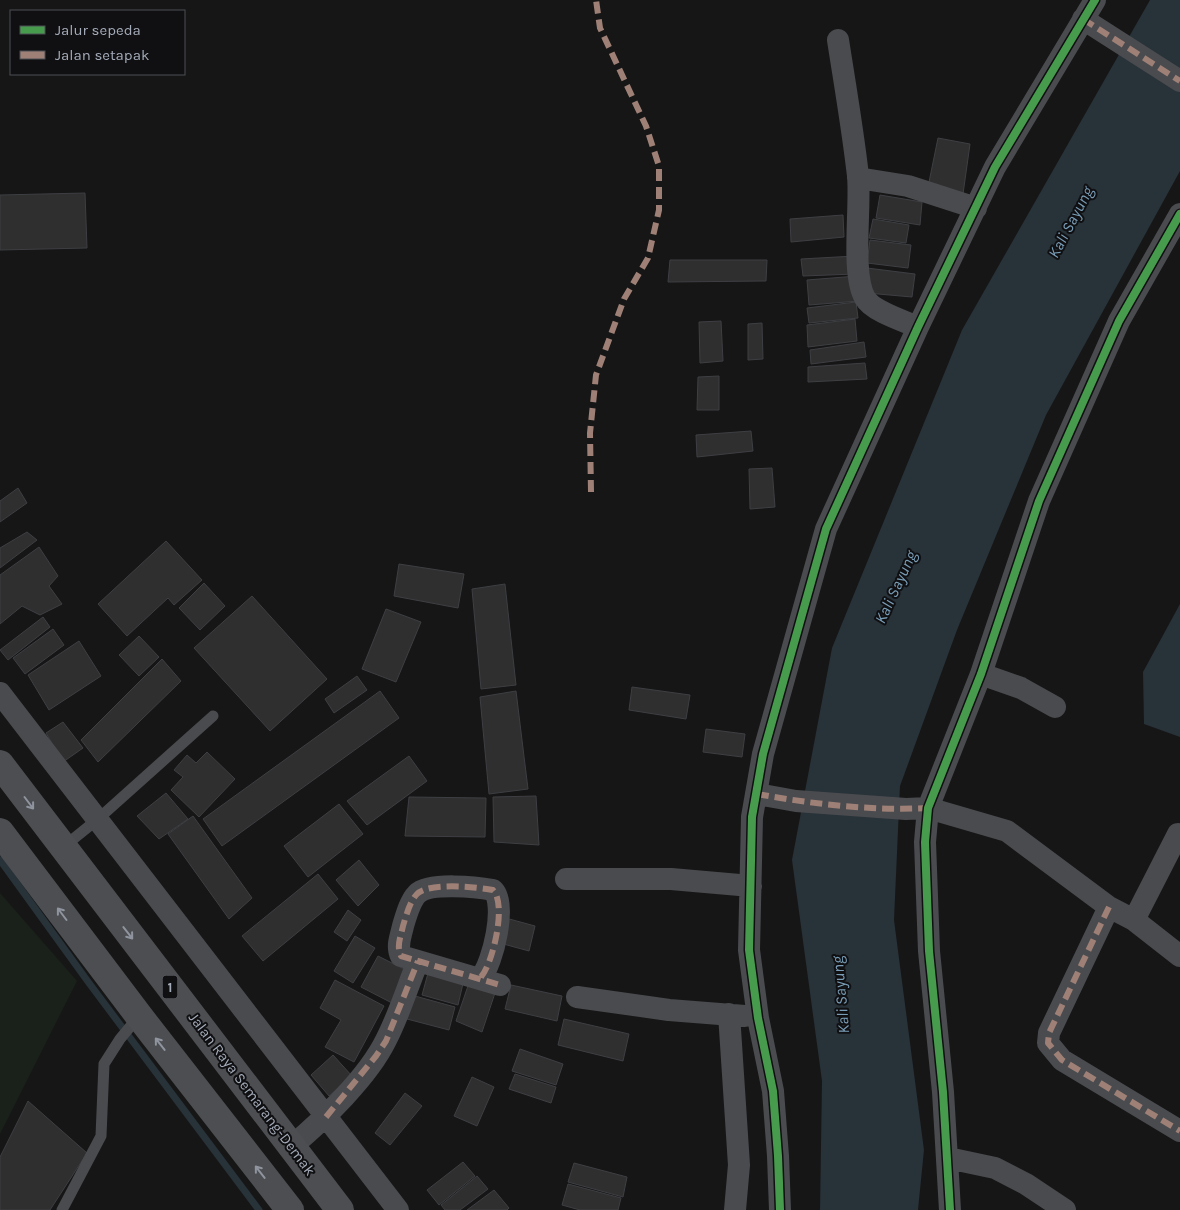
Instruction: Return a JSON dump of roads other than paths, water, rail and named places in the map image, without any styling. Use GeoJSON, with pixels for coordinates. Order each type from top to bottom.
{"type":"FeatureCollection","features":[{"type":"Feature","properties":{"kind":"highway","name":"Jalan Raya Semarang-Demak"},"geometry":{"type":"LineString","coordinates":[[0,764],[66,845],[310,1131],[340,1210]]}},
{"type":"Feature","properties":{"kind":"highway"},"geometry":{"type":"LineString","coordinates":[[0,832],[134,1022],[290,1210]]}},
{"type":"Feature","properties":{"kind":"street"},"geometry":{"type":"LineString","coordinates":[[780,1210],[773,1091],[758,1018],[749,950],[752,818],[758,794],[763,754],[826,529],[918,327],[995,167],[1086,21],[1095,0]]}},
{"type":"Feature","properties":{"kind":"street"},"geometry":{"type":"LineString","coordinates":[[1086,21],[1180,81]]}},
{"type":"Feature","properties":{"kind":"street"},"geometry":{"type":"LineString","coordinates":[[838,40],[858,178],[858,248],[861,288],[865,299],[874,308],[918,327]]}},
{"type":"Feature","properties":{"kind":"street"},"geometry":{"type":"LineString","coordinates":[[858,178],[908,186],[976,208]]}},
{"type":"Feature","properties":{"kind":"street"},"geometry":{"type":"LineString","coordinates":[[950,1210],[948,1158],[930,951],[925,842],[917,808],[981,674],[1039,501],[1119,321],[1180,214]]}},
{"type":"Feature","properties":{"kind":"street"},"geometry":{"type":"LineString","coordinates":[[981,674],[1021,688],[1055,707]]}},
{"type":"Feature","properties":{"kind":"street"},"geometry":{"type":"LineString","coordinates":[[0,693],[91,825],[310,1131],[398,1210]]}},
{"type":"Feature","properties":{"kind":"street"},"geometry":{"type":"LineString","coordinates":[[758,794],[796,801],[917,808],[1007,831],[1109,907],[1134,920],[1180,956]]}},
{"type":"Feature","properties":{"kind":"street"},"geometry":{"type":"LineString","coordinates":[[1134,920],[1178,834]]}},
{"type":"Feature","properties":{"kind":"street"},"geometry":{"type":"LineString","coordinates":[[566,879],[671,879],[751,886]]}},
{"type":"Feature","properties":{"kind":"street"},"geometry":{"type":"LineString","coordinates":[[436,887],[493,890],[500,902],[500,914],[488,965],[491,981],[418,961],[401,956],[398,946],[404,921],[416,894],[423,889],[436,887]]}},
{"type":"Feature","properties":{"kind":"street"},"geometry":{"type":"LineString","coordinates":[[1109,907],[1049,1034],[1048,1044],[1062,1060],[1180,1131]]}},
{"type":"Feature","properties":{"kind":"street"},"geometry":{"type":"LineString","coordinates":[[310,1131],[376,1056],[386,1041],[418,961]]}},
{"type":"Feature","properties":{"kind":"street"},"geometry":{"type":"LineString","coordinates":[[577,997],[669,1010],[758,1018]]}},
{"type":"Feature","properties":{"kind":"street"},"geometry":{"type":"LineString","coordinates":[[729,1014],[739,1165],[735,1210]]}},
{"type":"Feature","properties":{"kind":"street"},"geometry":{"type":"LineString","coordinates":[[948,1158],[995,1168],[1026,1184],[1065,1210]]}},
{"type":"Feature","properties":{"kind":"lane"},"geometry":{"type":"LineString","coordinates":[[66,845],[213,716]]}},
{"type":"Feature","properties":{"kind":"lane"},"geometry":{"type":"LineString","coordinates":[[62,1210],[101,1136],[103,1069],[120,1039],[134,1022]]}},
{"type":"Feature","properties":{"kind":"water","name":"Kali Sayung"},"geometry":{"type":"Polygon","coordinates":[[[1150,0],[1180,0],[1180,171],[1046,415],[957,630],[900,786],[894,920],[924,1150],[918,1210],[820,1210],[822,1081],[792,860],[832,648],[962,330],[1150,0]]]}},
{"type":"Feature","properties":{"kind":"water"},"geometry":{"type":"Polygon","coordinates":[[[1180,604],[1180,737],[1144,724],[1143,672],[1180,604]]]}},
{"type":"Feature","properties":{"kind":"waterway"},"geometry":{"type":"LineString","coordinates":[[0,860],[89,983],[259,1210]]}}]}
